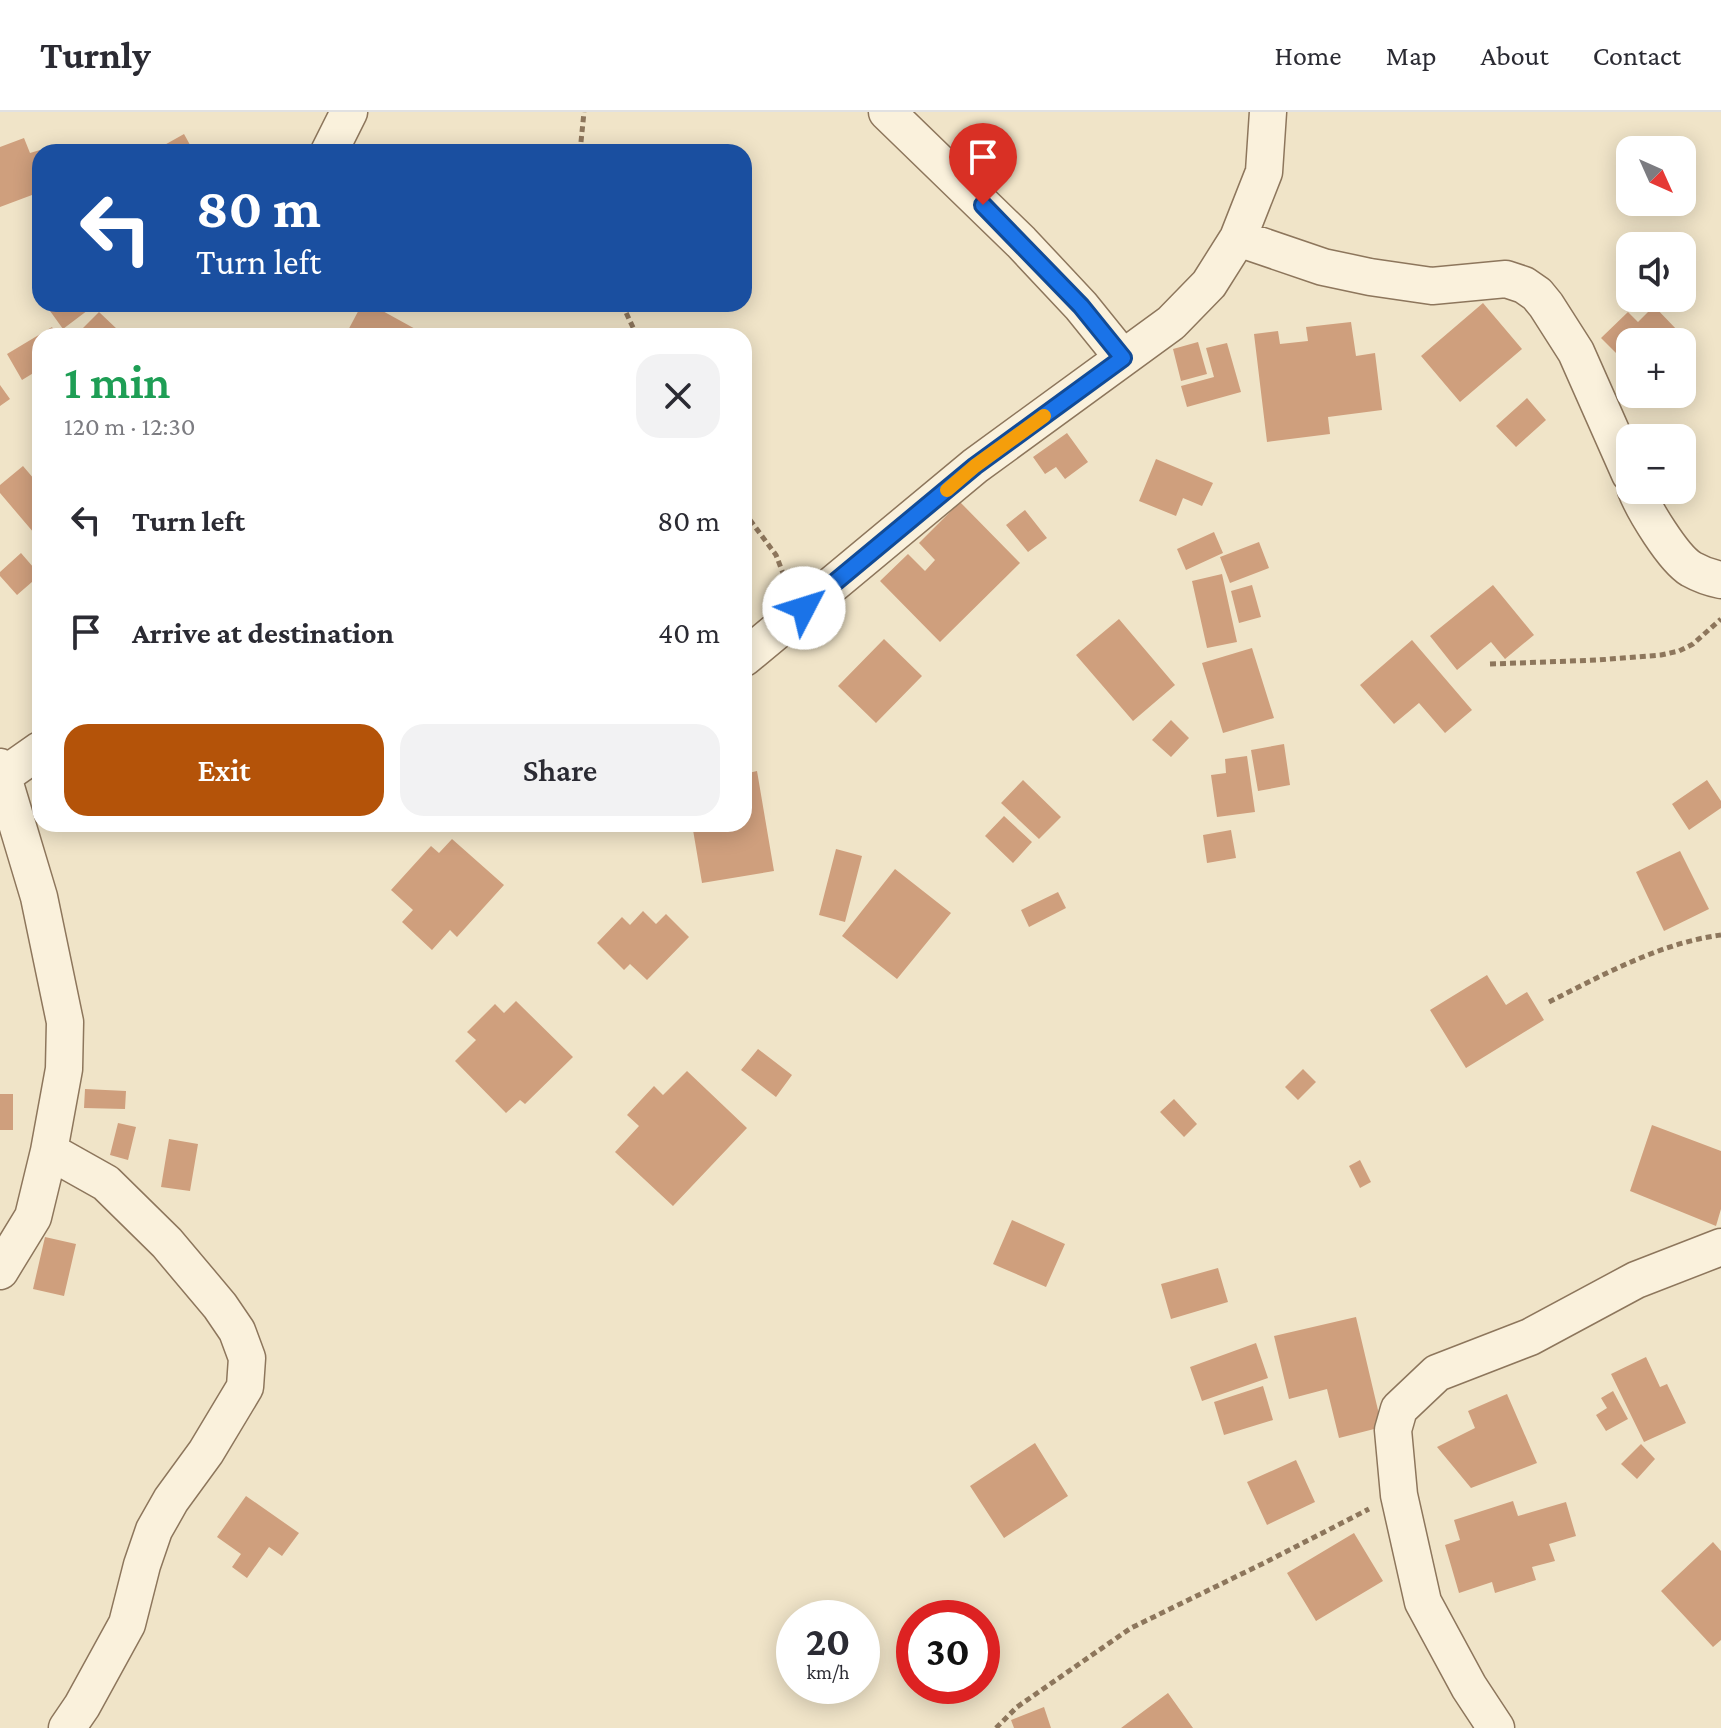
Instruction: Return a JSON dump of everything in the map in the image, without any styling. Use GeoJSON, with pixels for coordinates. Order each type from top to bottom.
{"type":"FeatureCollection","features":[{"type":"Feature","properties":{"kind":"street"},"geometry":{"type":"LineString","coordinates":[[333,144],[349,112]]}},
{"type":"Feature","properties":{"kind":"street"},"geometry":{"type":"LineString","coordinates":[[887,112],[1021,242],[1081,306],[1123,358]]}},
{"type":"Feature","properties":{"kind":"street"},"geometry":{"type":"LineString","coordinates":[[752,651],[975,466],[1171,323],[1209,284],[1238,238],[1264,172],[1268,112]]}},
{"type":"Feature","properties":{"kind":"street"},"geometry":{"type":"LineString","coordinates":[[1238,238],[1323,267],[1370,277],[1432,286],[1506,279],[1524,285],[1546,305],[1576,352],[1616,442]]}},
{"type":"Feature","properties":{"kind":"street"},"geometry":{"type":"LineString","coordinates":[[1642,504],[1689,568],[1721,580]]}},
{"type":"Feature","properties":{"kind":"street"},"geometry":{"type":"LineString","coordinates":[[0,1271],[33,1217],[64,1069],[65,1022],[39,897],[2,772],[32,755]]}},
{"type":"Feature","properties":{"kind":"street"},"geometry":{"type":"LineString","coordinates":[[49,1151],[106,1183],[167,1243],[220,1306],[237,1331],[247,1358],[245,1387],[154,1530],[127,1624],[67,1728]]}},
{"type":"Feature","properties":{"kind":"street"},"geometry":{"type":"LineString","coordinates":[[1496,1728],[1469,1687],[1423,1602],[1399,1495],[1393,1430],[1399,1409],[1437,1373],[1530,1337],[1636,1280],[1721,1247]]}},
{"type":"Feature","properties":{"kind":"path"},"geometry":{"type":"LineString","coordinates":[[581,144],[584,112]]}},
{"type":"Feature","properties":{"kind":"path"},"geometry":{"type":"LineString","coordinates":[[752,523],[776,555],[790,589],[804,608]]}},
{"type":"Feature","properties":{"kind":"path"},"geometry":{"type":"LineString","coordinates":[[1490,664],[1661,655],[1693,644],[1721,619]]}},
{"type":"Feature","properties":{"kind":"path"},"geometry":{"type":"LineString","coordinates":[[1549,1002],[1673,945],[1721,935]]}},
{"type":"Feature","properties":{"kind":"path"},"geometry":{"type":"LineString","coordinates":[[996,1728],[1017,1707],[1131,1628],[1399,1495]]}},
{"type":"Feature","properties":{"kind":"building"},"geometry":{"type":"Polygon","coordinates":[[[184,134],[190,144],[166,144],[184,134]]]}},
{"type":"Feature","properties":{"kind":"building"},"geometry":{"type":"Polygon","coordinates":[[[24,138],[32,152],[32,195],[0,207],[0,147],[24,138]]]}},
{"type":"Feature","properties":{"kind":"building"},"geometry":{"type":"Polygon","coordinates":[[[1483,303],[1522,349],[1460,402],[1421,356],[1483,303]]]}},
{"type":"Feature","properties":{"kind":"building"},"geometry":{"type":"Polygon","coordinates":[[[51,312],[85,312],[64,328],[51,312]]]}},
{"type":"Feature","properties":{"kind":"building"},"geometry":{"type":"Polygon","coordinates":[[[99,312],[116,328],[83,328],[99,312]]]}},
{"type":"Feature","properties":{"kind":"building"},"geometry":{"type":"Polygon","coordinates":[[[358,312],[384,312],[414,328],[349,328],[358,312]]]}},
{"type":"Feature","properties":{"kind":"building"},"geometry":{"type":"Polygon","coordinates":[[[1628,312],[1638,322],[1648,312],[1660,312],[1675,328],[1616,328],[1616,353],[1601,338],[1628,312]]]}},
{"type":"Feature","properties":{"kind":"building"},"geometry":{"type":"Polygon","coordinates":[[[1351,322],[1356,356],[1375,353],[1382,410],[1328,417],[1330,434],[1267,442],[1254,334],[1278,331],[1280,344],[1308,341],[1306,327],[1351,322]]]}},
{"type":"Feature","properties":{"kind":"building"},"geometry":{"type":"Polygon","coordinates":[[[32,339],[32,374],[22,380],[7,354],[32,339]]]}},
{"type":"Feature","properties":{"kind":"building"},"geometry":{"type":"Polygon","coordinates":[[[1198,342],[1207,374],[1181,381],[1173,349],[1198,342]]]}},
{"type":"Feature","properties":{"kind":"building"},"geometry":{"type":"Polygon","coordinates":[[[1227,343],[1241,392],[1187,407],[1181,386],[1214,377],[1206,348],[1227,343]]]}},
{"type":"Feature","properties":{"kind":"building"},"geometry":{"type":"Polygon","coordinates":[[[0,385],[10,399],[0,406],[0,385]]]}},
{"type":"Feature","properties":{"kind":"building"},"geometry":{"type":"Polygon","coordinates":[[[1527,398],[1546,420],[1516,447],[1496,426],[1527,398]]]}},
{"type":"Feature","properties":{"kind":"building"},"geometry":{"type":"Polygon","coordinates":[[[1067,433],[1088,462],[1065,479],[1056,467],[1045,474],[1033,457],[1067,433]]]}},
{"type":"Feature","properties":{"kind":"building"},"geometry":{"type":"Polygon","coordinates":[[[1156,459],[1213,483],[1202,506],[1183,498],[1176,516],[1139,501],[1156,459]]]}},
{"type":"Feature","properties":{"kind":"building"},"geometry":{"type":"Polygon","coordinates":[[[23,466],[32,477],[32,531],[0,493],[0,485],[23,466]]]}},
{"type":"Feature","properties":{"kind":"building"},"geometry":{"type":"Polygon","coordinates":[[[960,502],[1020,563],[940,642],[880,581],[908,554],[925,571],[935,560],[919,543],[960,502]]]}},
{"type":"Feature","properties":{"kind":"building"},"geometry":{"type":"Polygon","coordinates":[[[1025,510],[1047,538],[1028,552],[1006,525],[1025,510]]]}},
{"type":"Feature","properties":{"kind":"building"},"geometry":{"type":"Polygon","coordinates":[[[1214,532],[1223,553],[1186,570],[1177,549],[1214,532]]]}},
{"type":"Feature","properties":{"kind":"building"},"geometry":{"type":"Polygon","coordinates":[[[1259,542],[1269,568],[1230,583],[1220,557],[1259,542]]]}},
{"type":"Feature","properties":{"kind":"building"},"geometry":{"type":"Polygon","coordinates":[[[21,553],[32,566],[32,582],[17,595],[0,572],[21,553]]]}},
{"type":"Feature","properties":{"kind":"building"},"geometry":{"type":"Polygon","coordinates":[[[1222,574],[1237,642],[1207,648],[1192,581],[1222,574]]]}},
{"type":"Feature","properties":{"kind":"building"},"geometry":{"type":"Polygon","coordinates":[[[1252,585],[1261,617],[1239,623],[1231,591],[1252,585]]]}},
{"type":"Feature","properties":{"kind":"building"},"geometry":{"type":"Polygon","coordinates":[[[1493,585],[1534,635],[1505,659],[1491,642],[1457,670],[1430,636],[1493,585]]]}},
{"type":"Feature","properties":{"kind":"building"},"geometry":{"type":"Polygon","coordinates":[[[1119,619],[1175,685],[1133,721],[1076,655],[1119,619]]]}},
{"type":"Feature","properties":{"kind":"building"},"geometry":{"type":"Polygon","coordinates":[[[884,639],[922,676],[876,723],[838,686],[884,639]]]}},
{"type":"Feature","properties":{"kind":"building"},"geometry":{"type":"Polygon","coordinates":[[[1412,640],[1472,710],[1445,733],[1419,703],[1394,724],[1360,685],[1412,640]]]}},
{"type":"Feature","properties":{"kind":"building"},"geometry":{"type":"Polygon","coordinates":[[[1252,648],[1274,718],[1223,733],[1202,663],[1252,648]]]}},
{"type":"Feature","properties":{"kind":"building"},"geometry":{"type":"Polygon","coordinates":[[[1171,720],[1189,738],[1171,757],[1152,740],[1171,720]]]}},
{"type":"Feature","properties":{"kind":"building"},"geometry":{"type":"Polygon","coordinates":[[[1284,744],[1290,785],[1258,791],[1251,750],[1284,744]]]}},
{"type":"Feature","properties":{"kind":"building"},"geometry":{"type":"Polygon","coordinates":[[[1247,756],[1255,812],[1217,817],[1211,775],[1226,773],[1225,759],[1247,756]]]}},
{"type":"Feature","properties":{"kind":"building"},"geometry":{"type":"Polygon","coordinates":[[[757,771],[774,871],[702,883],[693,832],[752,832],[752,772],[757,771]]]}},
{"type":"Feature","properties":{"kind":"building"},"geometry":{"type":"Polygon","coordinates":[[[1023,780],[1061,817],[1039,839],[1001,803],[1023,780]]]}},
{"type":"Feature","properties":{"kind":"building"},"geometry":{"type":"Polygon","coordinates":[[[1707,780],[1721,801],[1721,808],[1689,830],[1672,804],[1707,780]]]}},
{"type":"Feature","properties":{"kind":"building"},"geometry":{"type":"Polygon","coordinates":[[[1004,816],[1032,842],[1013,863],[985,836],[1004,816]]]}},
{"type":"Feature","properties":{"kind":"building"},"geometry":{"type":"Polygon","coordinates":[[[1231,830],[1236,858],[1207,863],[1203,835],[1231,830]]]}},
{"type":"Feature","properties":{"kind":"building"},"geometry":{"type":"Polygon","coordinates":[[[452,839],[504,885],[457,937],[450,930],[432,950],[402,922],[413,910],[391,890],[431,846],[439,853],[452,839]]]}},
{"type":"Feature","properties":{"kind":"building"},"geometry":{"type":"Polygon","coordinates":[[[836,849],[862,856],[845,922],[819,915],[836,849]]]}},
{"type":"Feature","properties":{"kind":"building"},"geometry":{"type":"Polygon","coordinates":[[[1680,851],[1709,909],[1664,931],[1636,872],[1680,851]]]}},
{"type":"Feature","properties":{"kind":"building"},"geometry":{"type":"Polygon","coordinates":[[[895,869],[951,913],[897,979],[842,936],[895,869]]]}},
{"type":"Feature","properties":{"kind":"building"},"geometry":{"type":"Polygon","coordinates":[[[1058,892],[1066,908],[1029,927],[1021,910],[1058,892]]]}},
{"type":"Feature","properties":{"kind":"building"},"geometry":{"type":"Polygon","coordinates":[[[643,911],[656,924],[666,914],[689,937],[647,980],[630,964],[624,970],[597,943],[622,917],[630,925],[643,911]]]}},
{"type":"Feature","properties":{"kind":"building"},"geometry":{"type":"Polygon","coordinates":[[[1487,975],[1506,1005],[1527,992],[1544,1020],[1466,1068],[1430,1010],[1487,975]]]}},
{"type":"Feature","properties":{"kind":"building"},"geometry":{"type":"Polygon","coordinates":[[[516,1001],[573,1057],[525,1104],[520,1100],[506,1113],[455,1061],[476,1040],[467,1032],[495,1004],[504,1013],[516,1001]]]}},
{"type":"Feature","properties":{"kind":"building"},"geometry":{"type":"Polygon","coordinates":[[[758,1049],[792,1075],[776,1097],[741,1070],[758,1049]]]}},
{"type":"Feature","properties":{"kind":"building"},"geometry":{"type":"Polygon","coordinates":[[[1303,1069],[1316,1082],[1298,1100],[1285,1087],[1303,1069]]]}},
{"type":"Feature","properties":{"kind":"building"},"geometry":{"type":"Polygon","coordinates":[[[687,1071],[747,1128],[673,1206],[615,1152],[639,1126],[627,1115],[654,1086],[663,1095],[687,1071]]]}},
{"type":"Feature","properties":{"kind":"building"},"geometry":{"type":"Polygon","coordinates":[[[85,1089],[126,1091],[125,1109],[84,1108],[85,1089]]]}},
{"type":"Feature","properties":{"kind":"building"},"geometry":{"type":"Polygon","coordinates":[[[0,1094],[13,1094],[13,1130],[0,1130],[0,1094]]]}},
{"type":"Feature","properties":{"kind":"building"},"geometry":{"type":"Polygon","coordinates":[[[1174,1099],[1197,1124],[1184,1137],[1160,1112],[1174,1099]]]}},
{"type":"Feature","properties":{"kind":"building"},"geometry":{"type":"Polygon","coordinates":[[[118,1123],[136,1127],[128,1160],[110,1155],[118,1123]]]}},
{"type":"Feature","properties":{"kind":"building"},"geometry":{"type":"Polygon","coordinates":[[[1652,1125],[1721,1151],[1721,1209],[1716,1226],[1630,1191],[1652,1125]]]}},
{"type":"Feature","properties":{"kind":"building"},"geometry":{"type":"Polygon","coordinates":[[[169,1139],[198,1144],[190,1191],[161,1187],[169,1139]]]}},
{"type":"Feature","properties":{"kind":"building"},"geometry":{"type":"Polygon","coordinates":[[[1360,1160],[1371,1182],[1360,1188],[1349,1166],[1360,1160]]]}},
{"type":"Feature","properties":{"kind":"building"},"geometry":{"type":"Polygon","coordinates":[[[1012,1220],[1065,1244],[1046,1287],[993,1264],[1012,1220]]]}},
{"type":"Feature","properties":{"kind":"building"},"geometry":{"type":"Polygon","coordinates":[[[45,1237],[76,1244],[64,1296],[33,1289],[45,1237]]]}},
{"type":"Feature","properties":{"kind":"building"},"geometry":{"type":"Polygon","coordinates":[[[1218,1268],[1228,1302],[1171,1319],[1161,1284],[1218,1268]]]}},
{"type":"Feature","properties":{"kind":"building"},"geometry":{"type":"Polygon","coordinates":[[[1356,1317],[1382,1427],[1339,1438],[1327,1389],[1289,1399],[1274,1336],[1356,1317]]]}},
{"type":"Feature","properties":{"kind":"building"},"geometry":{"type":"Polygon","coordinates":[[[1256,1343],[1268,1378],[1202,1401],[1190,1367],[1256,1343]]]}},
{"type":"Feature","properties":{"kind":"building"},"geometry":{"type":"Polygon","coordinates":[[[1646,1357],[1660,1387],[1667,1384],[1686,1423],[1644,1442],[1611,1374],[1646,1357]]]}},
{"type":"Feature","properties":{"kind":"building"},"geometry":{"type":"Polygon","coordinates":[[[1263,1386],[1273,1420],[1224,1435],[1214,1402],[1263,1386]]]}},
{"type":"Feature","properties":{"kind":"building"},"geometry":{"type":"Polygon","coordinates":[[[1613,1391],[1628,1419],[1606,1431],[1596,1415],[1607,1408],[1601,1398],[1613,1391]]]}},
{"type":"Feature","properties":{"kind":"building"},"geometry":{"type":"Polygon","coordinates":[[[1507,1394],[1537,1463],[1471,1488],[1437,1447],[1475,1428],[1468,1411],[1507,1394]]]}},
{"type":"Feature","properties":{"kind":"building"},"geometry":{"type":"Polygon","coordinates":[[[1035,1443],[1068,1496],[1004,1538],[970,1486],[1035,1443]]]}},
{"type":"Feature","properties":{"kind":"building"},"geometry":{"type":"Polygon","coordinates":[[[1641,1444],[1655,1459],[1637,1479],[1621,1464],[1641,1444]]]}},
{"type":"Feature","properties":{"kind":"building"},"geometry":{"type":"Polygon","coordinates":[[[1296,1460],[1315,1502],[1267,1525],[1247,1482],[1296,1460]]]}},
{"type":"Feature","properties":{"kind":"building"},"geometry":{"type":"Polygon","coordinates":[[[246,1496],[299,1533],[282,1556],[269,1547],[247,1578],[232,1567],[241,1554],[217,1537],[246,1496]]]}},
{"type":"Feature","properties":{"kind":"building"},"geometry":{"type":"Polygon","coordinates":[[[1513,1501],[1518,1516],[1566,1502],[1576,1536],[1549,1544],[1555,1561],[1532,1567],[1536,1580],[1495,1593],[1492,1582],[1459,1593],[1445,1545],[1460,1540],[1454,1520],[1513,1501]]]}},
{"type":"Feature","properties":{"kind":"building"},"geometry":{"type":"Polygon","coordinates":[[[1354,1533],[1383,1581],[1316,1621],[1287,1573],[1354,1533]]]}},
{"type":"Feature","properties":{"kind":"building"},"geometry":{"type":"Polygon","coordinates":[[[1713,1542],[1721,1551],[1721,1640],[1713,1647],[1661,1591],[1713,1542]]]}},
{"type":"Feature","properties":{"kind":"building"},"geometry":{"type":"Polygon","coordinates":[[[1168,1693],[1193,1728],[1121,1728],[1168,1693]]]}},
{"type":"Feature","properties":{"kind":"building"},"geometry":{"type":"Polygon","coordinates":[[[1044,1707],[1051,1728],[1014,1728],[1011,1720],[1044,1707]]]}},
{"type":"Feature","properties":{"kind":"slow traffic"},"geometry":{"type":"LineString","coordinates":[[947,490],[1044,416]]}},
{"type":"Feature","properties":{"kind":"route"},"geometry":{"type":"LineString","coordinates":[[804,608],[975,466],[1123,358],[1081,306],[983,205]]}}]}
